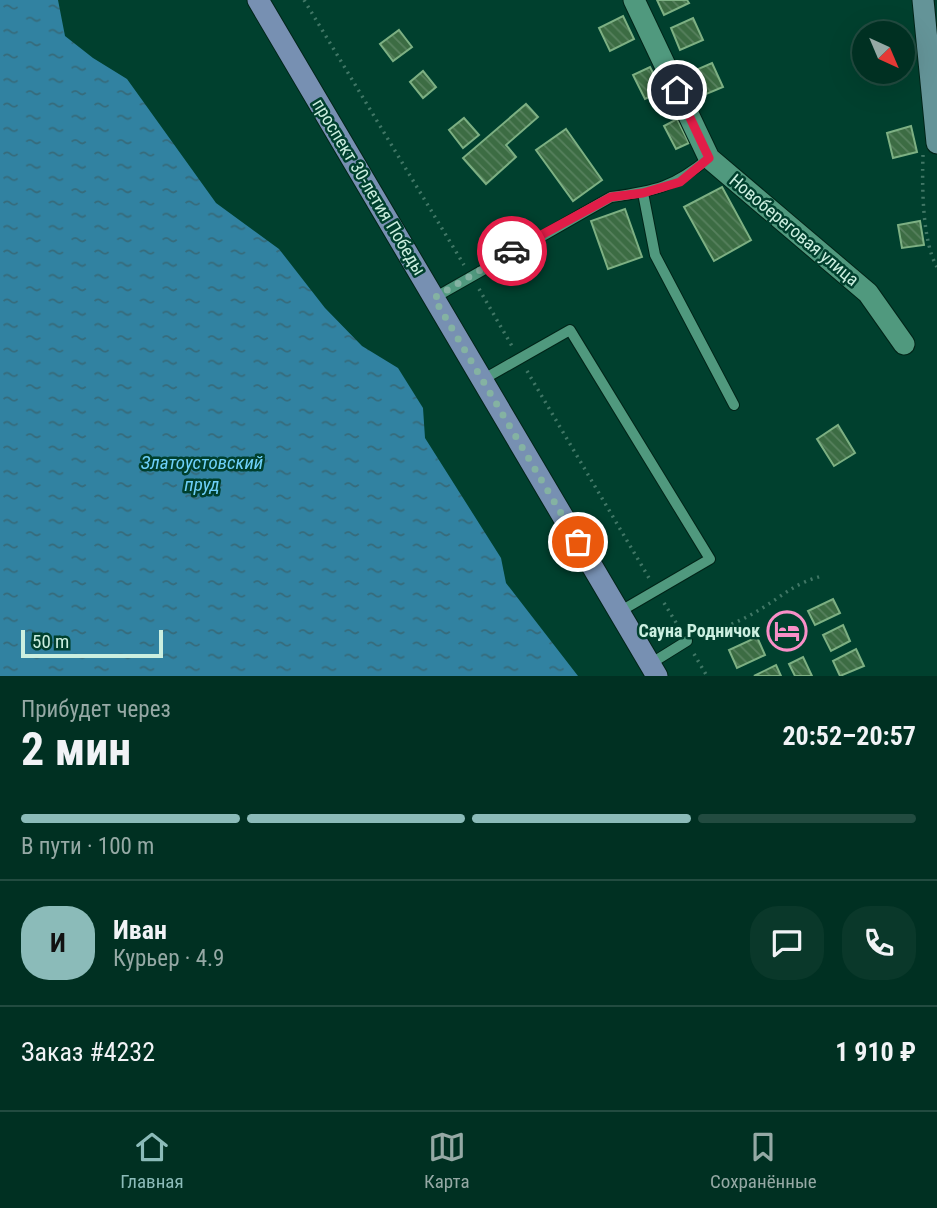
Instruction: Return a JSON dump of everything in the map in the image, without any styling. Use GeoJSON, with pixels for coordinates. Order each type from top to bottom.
{"type":"FeatureCollection","features":[{"type":"Feature","properties":{"kind":"main road","name":"проспект 30-летия Победы"},"geometry":{"type":"LineString","coordinates":[[258,0],[653,670]]}},
{"type":"Feature","properties":{"kind":"main road"},"geometry":{"type":"LineString","coordinates":[[923,0],[930,145]]}},
{"type":"Feature","properties":{"kind":"street","name":"Новобереговая улица"},"geometry":{"type":"LineString","coordinates":[[634,0],[709,158],[868,293],[904,344]]}},
{"type":"Feature","properties":{"kind":"lane"},"geometry":{"type":"LineString","coordinates":[[434,298],[611,197],[643,193],[680,182],[709,158]]}},
{"type":"Feature","properties":{"kind":"lane"},"geometry":{"type":"LineString","coordinates":[[643,193],[655,255],[734,405]]}},
{"type":"Feature","properties":{"kind":"lane"},"geometry":{"type":"LineString","coordinates":[[482,380],[570,330],[710,559],[619,612]]}},
{"type":"Feature","properties":{"kind":"lane"},"geometry":{"type":"LineString","coordinates":[[653,670],[687,641]]}},
{"type":"Feature","properties":{"kind":"path"},"geometry":{"type":"LineString","coordinates":[[304,0],[520,358],[707,676]]}},
{"type":"Feature","properties":{"kind":"path"},"geometry":{"type":"LineString","coordinates":[[930,145],[922,179],[927,230],[937,267]]}},
{"type":"Feature","properties":{"kind":"path"},"geometry":{"type":"LineString","coordinates":[[687,641],[730,625],[797,583],[822,576]]}},
{"type":"Feature","properties":{"kind":"water","name":"Златоустовский пруд"},"geometry":{"type":"Polygon","coordinates":[[[0,0],[58,0],[65,36],[93,58],[127,79],[216,203],[279,249],[325,308],[362,346],[398,368],[423,408],[425,438],[501,558],[506,583],[578,676],[0,676],[0,0]]]}},
{"type":"Feature","properties":{"kind":"building"},"geometry":{"type":"Polygon","coordinates":[[[657,0],[687,0],[689,3],[664,15],[657,0]]]}},
{"type":"Feature","properties":{"kind":"building"},"geometry":{"type":"Polygon","coordinates":[[[623,16],[634,39],[610,51],[599,28],[623,16]]]}},
{"type":"Feature","properties":{"kind":"building"},"geometry":{"type":"Polygon","coordinates":[[[693,18],[703,40],[680,50],[671,28],[693,18]]]}},
{"type":"Feature","properties":{"kind":"building"},"geometry":{"type":"Polygon","coordinates":[[[399,30],[412,47],[393,61],[380,44],[399,30]]]}},
{"type":"Feature","properties":{"kind":"building"},"geometry":{"type":"Polygon","coordinates":[[[712,63],[723,87],[699,97],[689,73],[712,63]]]}},
{"type":"Feature","properties":{"kind":"building"},"geometry":{"type":"Polygon","coordinates":[[[650,67],[662,91],[645,99],[633,75],[650,67]]]}},
{"type":"Feature","properties":{"kind":"building"},"geometry":{"type":"Polygon","coordinates":[[[423,71],[436,87],[423,98],[410,82],[423,71]]]}},
{"type":"Feature","properties":{"kind":"building"},"geometry":{"type":"Polygon","coordinates":[[[526,104],[538,117],[506,145],[516,157],[486,184],[463,158],[526,104]]]}},
{"type":"Feature","properties":{"kind":"building"},"geometry":{"type":"Polygon","coordinates":[[[464,118],[479,135],[463,148],[449,130],[464,118]]]}},
{"type":"Feature","properties":{"kind":"building"},"geometry":{"type":"Polygon","coordinates":[[[677,119],[689,143],[676,149],[664,126],[677,119]]]}},
{"type":"Feature","properties":{"kind":"building"},"geometry":{"type":"Polygon","coordinates":[[[911,126],[917,152],[893,158],[887,133],[911,126]]]}},
{"type":"Feature","properties":{"kind":"building"},"geometry":{"type":"Polygon","coordinates":[[[566,129],[602,180],[573,201],[536,150],[566,129]]]}},
{"type":"Feature","properties":{"kind":"building"},"geometry":{"type":"Polygon","coordinates":[[[722,187],[751,240],[714,261],[684,207],[722,187]]]}},
{"type":"Feature","properties":{"kind":"building"},"geometry":{"type":"Polygon","coordinates":[[[625,209],[642,257],[608,269],[591,221],[625,209]]]}},
{"type":"Feature","properties":{"kind":"building"},"geometry":{"type":"Polygon","coordinates":[[[920,221],[924,245],[902,248],[898,225],[920,221]]]}},
{"type":"Feature","properties":{"kind":"building"},"geometry":{"type":"Polygon","coordinates":[[[838,425],[855,453],[834,466],[817,439],[838,425]]]}},
{"type":"Feature","properties":{"kind":"building"},"geometry":{"type":"Polygon","coordinates":[[[833,599],[840,613],[815,625],[808,611],[833,599]]]}},
{"type":"Feature","properties":{"kind":"building"},"geometry":{"type":"Polygon","coordinates":[[[791,619],[800,637],[778,648],[769,630],[791,619]]]}},
{"type":"Feature","properties":{"kind":"building"},"geometry":{"type":"Polygon","coordinates":[[[843,625],[850,641],[831,651],[823,635],[843,625]]]}},
{"type":"Feature","properties":{"kind":"building"},"geometry":{"type":"Polygon","coordinates":[[[757,637],[765,655],[737,668],[729,650],[757,637]]]}},
{"type":"Feature","properties":{"kind":"building"},"geometry":{"type":"Polygon","coordinates":[[[856,649],[864,666],[840,676],[833,661],[856,649]]]}},
{"type":"Feature","properties":{"kind":"building"},"geometry":{"type":"Polygon","coordinates":[[[803,657],[812,676],[795,676],[789,664],[803,657]]]}},
{"type":"Feature","properties":{"kind":"building"},"geometry":{"type":"Polygon","coordinates":[[[776,665],[781,676],[754,676],[776,665]]]}},
{"type":"Feature","properties":{"kind":"way so far"},"geometry":{"type":"LineString","coordinates":[[512,251],[434,298],[578,542]]}},
{"type":"Feature","properties":{"kind":"place","name":"Сауна Родничок"},"geometry":{"type":"Point","coordinates":[787,631]}},
{"type":"Feature","properties":{"kind":"route"},"geometry":{"type":"LineString","coordinates":[[512,251],[611,197],[643,193],[680,182],[709,158],[677,90]]}}]}
